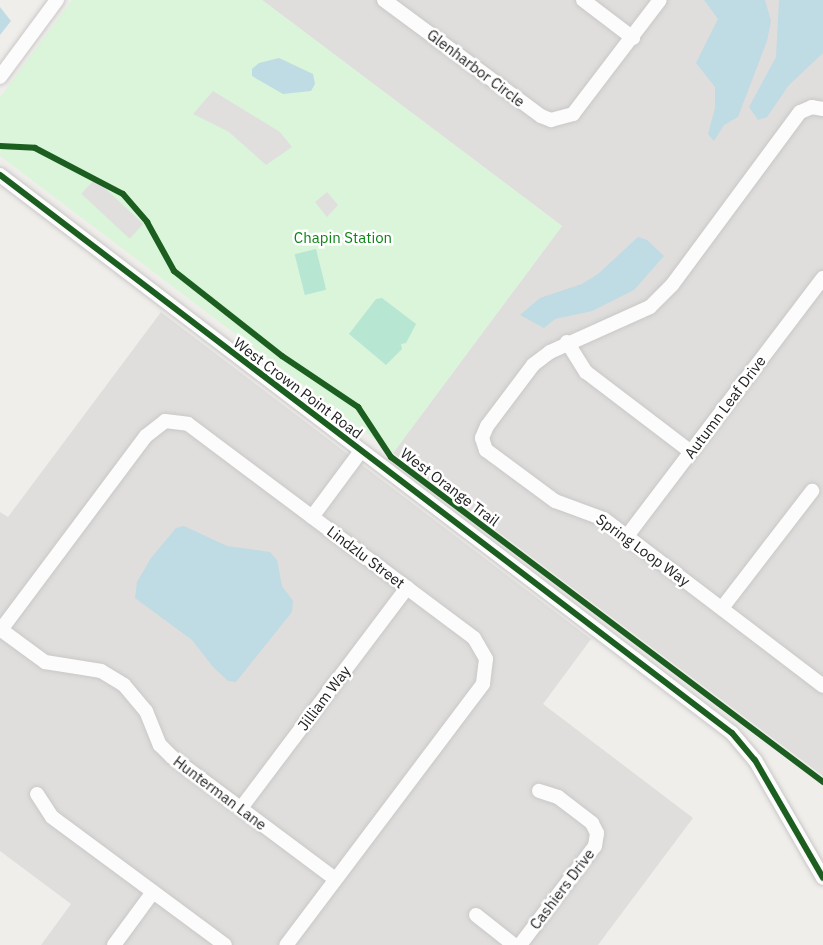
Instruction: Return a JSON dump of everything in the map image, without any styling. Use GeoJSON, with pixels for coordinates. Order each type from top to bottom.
{"type":"FeatureCollection","features":[{"type":"Feature","properties":{"kind":"street"},"geometry":{"type":"LineString","coordinates":[[0,77],[57,0]]}},
{"type":"Feature","properties":{"kind":"street","name":"Glenharbor Circle"},"geometry":{"type":"LineString","coordinates":[[384,0],[541,116],[552,120],[573,114],[633,38]]}},
{"type":"Feature","properties":{"kind":"street"},"geometry":{"type":"LineString","coordinates":[[583,0],[633,38],[660,0]]}},
{"type":"Feature","properties":{"kind":"street","name":"Spring Loop Way"},"geometry":{"type":"LineString","coordinates":[[821,681],[601,517],[555,501],[486,450],[482,438],[487,426],[533,365],[567,342],[625,322],[650,307],[673,283],[800,112],[812,107],[823,109]]}},
{"type":"Feature","properties":{"kind":"street","name":"West Crown Point Road"},"geometry":{"type":"LineString","coordinates":[[0,175],[732,733],[756,760],[823,878]]}},
{"type":"Feature","properties":{"kind":"street","name":"Autumn Leaf Drive"},"geometry":{"type":"LineString","coordinates":[[627,536],[823,278]]}},
{"type":"Feature","properties":{"kind":"street"},"geometry":{"type":"LineString","coordinates":[[567,342],[586,372],[691,452]]}},
{"type":"Feature","properties":{"kind":"street","name":"Lindzlu Street"},"geometry":{"type":"LineString","coordinates":[[0,630],[146,436],[165,421],[188,424],[474,638],[486,659],[483,684],[286,945]]}},
{"type":"Feature","properties":{"kind":"street"},"geometry":{"type":"LineString","coordinates":[[312,517],[362,451]]}},
{"type":"Feature","properties":{"kind":"street"},"geometry":{"type":"LineString","coordinates":[[722,608],[812,491]]}},
{"type":"Feature","properties":{"kind":"street","name":"Jilliam Way"},"geometry":{"type":"LineString","coordinates":[[241,808],[407,588]]}},
{"type":"Feature","properties":{"kind":"street","name":"Hunterman Lane"},"geometry":{"type":"LineString","coordinates":[[0,630],[45,662],[101,671],[124,685],[146,711],[160,745],[335,879]]}},
{"type":"Feature","properties":{"kind":"street","name":"Cashiers Drive"},"geometry":{"type":"LineString","coordinates":[[520,945],[595,846],[597,833],[592,823],[558,797],[539,790]]}},
{"type":"Feature","properties":{"kind":"street"},"geometry":{"type":"LineString","coordinates":[[37,794],[52,817],[225,945]]}},
{"type":"Feature","properties":{"kind":"street"},"geometry":{"type":"LineString","coordinates":[[114,945],[153,892]]}},
{"type":"Feature","properties":{"kind":"street"},"geometry":{"type":"LineString","coordinates":[[476,915],[514,945]]}},
{"type":"Feature","properties":{"kind":"shaded area"},"geometry":{"type":"Polygon","coordinates":[[[262,0],[823,0],[823,776],[393,453],[562,226],[262,0]]]}},
{"type":"Feature","properties":{"kind":"shaded area"},"geometry":{"type":"Polygon","coordinates":[[[213,91],[280,132],[292,147],[266,165],[229,132],[193,114],[213,91]]]}},
{"type":"Feature","properties":{"kind":"shaded area"},"geometry":{"type":"Polygon","coordinates":[[[95,179],[143,224],[130,239],[81,194],[95,179]]]}},
{"type":"Feature","properties":{"kind":"shaded area"},"geometry":{"type":"Polygon","coordinates":[[[327,192],[338,205],[327,217],[315,202],[327,192]]]}},
{"type":"Feature","properties":{"kind":"shaded area"},"geometry":{"type":"Polygon","coordinates":[[[161,312],[591,639],[543,704],[693,818],[598,945],[41,945],[71,904],[0,851],[0,512],[8,517],[161,312]]]}},
{"type":"Feature","properties":{"kind":"green space","name":"Chapin Station"},"geometry":{"type":"Polygon","coordinates":[[[72,0],[262,0],[562,226],[393,453],[0,156],[0,97],[72,0]]]}},
{"type":"Feature","properties":{"kind":"green space"},"geometry":{"type":"Polygon","coordinates":[[[316,249],[326,290],[305,295],[295,254],[316,249]]]}},
{"type":"Feature","properties":{"kind":"green space"},"geometry":{"type":"Polygon","coordinates":[[[382,298],[416,324],[406,343],[401,344],[402,349],[386,365],[349,334],[376,299],[382,298]]]}},
{"type":"Feature","properties":{"kind":"water"},"geometry":{"type":"Polygon","coordinates":[[[704,0],[765,0],[771,21],[767,41],[738,117],[724,125],[714,141],[708,134],[715,108],[715,87],[696,63],[718,19],[704,0]]]}},
{"type":"Feature","properties":{"kind":"water"},"geometry":{"type":"Polygon","coordinates":[[[779,0],[823,0],[823,53],[789,85],[767,117],[758,120],[749,107],[776,57],[779,0]]]}},
{"type":"Feature","properties":{"kind":"water"},"geometry":{"type":"Polygon","coordinates":[[[0,7],[11,21],[0,35],[0,7]]]}},
{"type":"Feature","properties":{"kind":"water"},"geometry":{"type":"Polygon","coordinates":[[[279,58],[313,74],[315,84],[311,91],[283,94],[252,76],[252,69],[259,63],[279,58]]]}},
{"type":"Feature","properties":{"kind":"water"},"geometry":{"type":"Polygon","coordinates":[[[638,237],[647,240],[664,256],[634,290],[592,311],[555,319],[544,328],[520,315],[540,298],[582,284],[598,274],[638,237]]]}},
{"type":"Feature","properties":{"kind":"water"},"geometry":{"type":"Polygon","coordinates":[[[184,526],[227,546],[270,552],[277,560],[282,586],[293,601],[292,612],[236,682],[228,681],[214,668],[192,640],[135,598],[137,582],[151,558],[176,528],[184,526]]]}},
{"type":"Feature","properties":{"kind":"cycle path","name":"West Orange Trail"},"geometry":{"type":"LineString","coordinates":[[0,146],[35,148],[123,194],[147,222],[174,271],[282,356],[358,407],[391,457],[823,782]]}},
{"type":"Feature","properties":{"kind":"cycle path"},"geometry":{"type":"LineString","coordinates":[[0,175],[732,733],[755,760],[823,878]]}}]}
